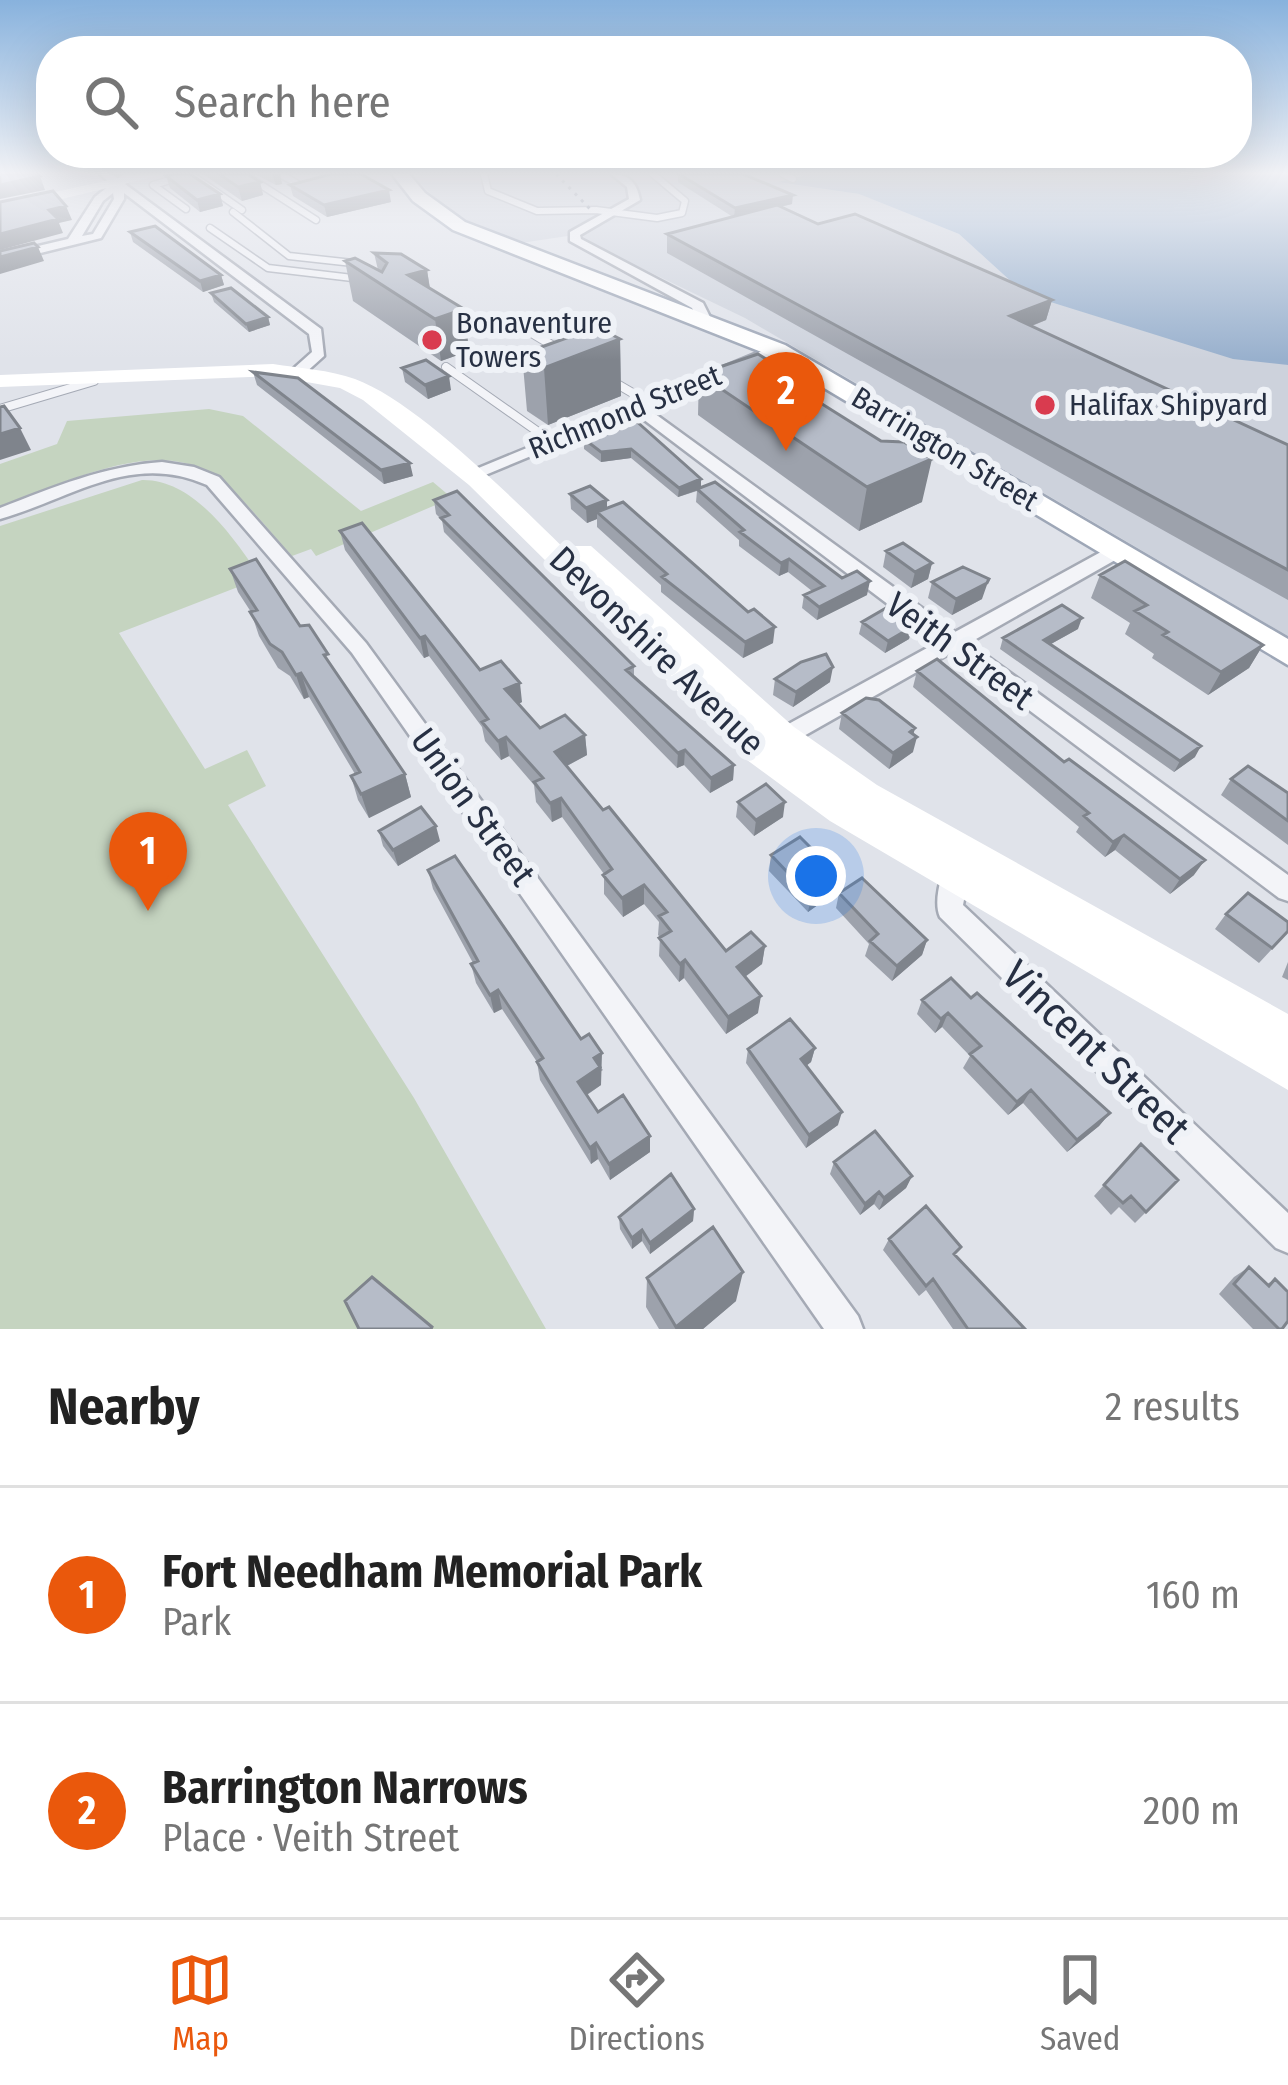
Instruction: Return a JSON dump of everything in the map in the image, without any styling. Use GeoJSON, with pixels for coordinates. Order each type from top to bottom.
{"type":"FeatureCollection","features":[{"type":"Feature","properties":{"kind":"main road","name":"Barrington Street"},"geometry":{"type":"LineString","coordinates":[[485,236],[777,350],[1288,654]]}},
{"type":"Feature","properties":{"kind":"street"},"geometry":{"type":"LineString","coordinates":[[73,241],[76,236]]}},
{"type":"Feature","properties":{"kind":"street"},"geometry":{"type":"LineString","coordinates":[[0,259],[97,236]]}},
{"type":"Feature","properties":{"kind":"street"},"geometry":{"type":"LineString","coordinates":[[194,236],[307,323],[321,344],[304,367]]}},
{"type":"Feature","properties":{"kind":"street"},"geometry":{"type":"LineString","coordinates":[[575,236],[576,241],[698,306],[704,319]]}},
{"type":"Feature","properties":{"kind":"street","name":"Richmond Street"},"geometry":{"type":"LineString","coordinates":[[481,470],[777,350]]}},
{"type":"Feature","properties":{"kind":"street","name":"Devonshire Avenue"},"geometry":{"type":"LineString","coordinates":[[0,371],[235,359],[304,367],[371,395],[481,470],[771,744],[865,795],[960,864],[1288,1069]]}},
{"type":"Feature","properties":{"kind":"street","name":"Devonshire Avenue"},"geometry":{"type":"LineString","coordinates":[[0,381],[304,367]]}},
{"type":"Feature","properties":{"kind":"street","name":"Veith Street"},"geometry":{"type":"LineString","coordinates":[[642,405],[948,643],[1288,890]]}},
{"type":"Feature","properties":{"kind":"street","name":"Union Street"},"geometry":{"type":"LineString","coordinates":[[0,514],[139,468],[184,468],[213,481],[358,648],[845,1329]]}},
{"type":"Feature","properties":{"kind":"street"},"geometry":{"type":"LineString","coordinates":[[771,744],[1117,551]]}},
{"type":"Feature","properties":{"kind":"street","name":"Devonshire Avenue"},"geometry":{"type":"LineString","coordinates":[[960,864],[1288,1036]]}},
{"type":"Feature","properties":{"kind":"street","name":"Vincent Street"},"geometry":{"type":"LineString","coordinates":[[960,864],[949,909],[1288,1236]]}},
{"type":"Feature","properties":{"kind":"lane"},"geometry":{"type":"LineString","coordinates":[[222,236],[268,268],[379,282]]}},
{"type":"Feature","properties":{"kind":"lane"},"geometry":{"type":"LineString","coordinates":[[264,236],[289,256],[353,263]]}},
{"type":"Feature","properties":{"kind":"lane"},"geometry":{"type":"LineString","coordinates":[[347,278],[368,292]]}},
{"type":"Feature","properties":{"kind":"lane"},"geometry":{"type":"LineString","coordinates":[[445,307],[484,326],[525,329],[573,358]]}},
{"type":"Feature","properties":{"kind":"lane"},"geometry":{"type":"LineString","coordinates":[[446,368],[551,441]]}},
{"type":"Feature","properties":{"kind":"lane"},"geometry":{"type":"LineString","coordinates":[[0,409],[109,376]]}},
{"type":"Feature","properties":{"kind":"lane"},"geometry":{"type":"LineString","coordinates":[[606,377],[642,405]]}},
{"type":"Feature","properties":{"kind":"shaded area"},"geometry":{"type":"Polygon","coordinates":[[[503,236],[568,236],[521,243],[503,236]]]}},
{"type":"Feature","properties":{"kind":"shaded area"},"geometry":{"type":"Polygon","coordinates":[[[961,236],[1025,294],[1288,365],[1288,636],[745,318],[581,239],[961,236]]]}},
{"type":"Feature","properties":{"kind":"green space"},"geometry":{"type":"Polygon","coordinates":[[[209,409],[243,416],[361,511],[433,482],[452,498],[316,556],[311,549],[292,556],[230,488],[206,471],[183,463],[157,460],[102,469],[0,506],[0,464],[57,444],[67,421],[209,409]]]}},
{"type":"Feature","properties":{"kind":"green space"},"geometry":{"type":"Polygon","coordinates":[[[142,480],[161,482],[195,500],[225,529],[261,578],[119,633],[205,769],[247,750],[266,786],[228,805],[414,1098],[546,1329],[0,1329],[0,526],[142,480]]]}},
{"type":"Feature","properties":{"kind":"water"},"geometry":{"type":"Polygon","coordinates":[[[961,236],[1288,236],[1288,365],[1233,359],[1025,294],[961,236]]]}},
{"type":"Feature","properties":{"kind":"building"},"geometry":{"type":"Polygon","coordinates":[[[136,236],[168,236],[221,275],[200,281],[136,236]]]}},
{"type":"Feature","properties":{"kind":"building","name":"Halifax Shipyard"},"geometry":{"type":"Polygon","coordinates":[[[671,236],[905,236],[1052,300],[1010,316],[1288,445],[1288,570],[671,236]]]}},
{"type":"Feature","properties":{"kind":"building"},"geometry":{"type":"Polygon","coordinates":[[[34,243],[38,247],[0,257],[0,251],[34,243]]]}},
{"type":"Feature","properties":{"kind":"building"},"geometry":{"type":"Polygon","coordinates":[[[374,253],[401,254],[427,270],[408,275],[464,309],[435,319],[345,261],[355,258],[382,272],[387,263],[374,253]]]}},
{"type":"Feature","properties":{"kind":"building"},"geometry":{"type":"Polygon","coordinates":[[[231,288],[268,317],[246,324],[211,293],[231,288]]]}},
{"type":"Feature","properties":{"kind":"building"},"geometry":{"type":"Polygon","coordinates":[[[597,327],[620,339],[544,368],[522,354],[597,327]]]}},
{"type":"Feature","properties":{"kind":"building"},"geometry":{"type":"Polygon","coordinates":[[[758,354],[782,369],[779,377],[881,441],[904,442],[932,459],[867,487],[699,374],[758,354]]]}},
{"type":"Feature","properties":{"kind":"building"},"geometry":{"type":"Polygon","coordinates":[[[426,360],[449,376],[425,385],[402,368],[426,360]]]}},
{"type":"Feature","properties":{"kind":"building"},"geometry":{"type":"Polygon","coordinates":[[[253,372],[298,378],[410,463],[381,470],[253,372]]]}},
{"type":"Feature","properties":{"kind":"building"},"geometry":{"type":"Polygon","coordinates":[[[0,407],[20,428],[0,434],[0,407]]]}},
{"type":"Feature","properties":{"kind":"building"},"geometry":{"type":"Polygon","coordinates":[[[635,420],[701,479],[679,488],[631,449],[601,452],[584,439],[635,420]]]}},
{"type":"Feature","properties":{"kind":"building"},"geometry":{"type":"Polygon","coordinates":[[[715,482],[842,578],[857,571],[870,581],[819,607],[804,595],[824,586],[789,559],[781,563],[740,532],[744,530],[697,489],[715,482]]]}},
{"type":"Feature","properties":{"kind":"building"},"geometry":{"type":"Polygon","coordinates":[[[590,486],[607,500],[586,508],[570,494],[590,486]]]}},
{"type":"Feature","properties":{"kind":"building"},"geometry":{"type":"Polygon","coordinates":[[[457,491],[634,666],[626,670],[734,765],[711,778],[685,750],[678,753],[441,518],[449,515],[434,500],[457,491]]]}},
{"type":"Feature","properties":{"kind":"building"},"geometry":{"type":"Polygon","coordinates":[[[623,502],[748,612],[754,609],[775,627],[745,642],[662,577],[667,574],[597,512],[623,502]]]}},
{"type":"Feature","properties":{"kind":"building"},"geometry":{"type":"Polygon","coordinates":[[[362,523],[480,670],[501,661],[520,683],[505,689],[540,728],[565,715],[585,735],[555,752],[603,810],[609,807],[726,951],[751,932],[765,946],[737,967],[761,996],[728,1017],[685,960],[680,964],[659,938],[671,931],[659,916],[667,912],[644,885],[622,898],[603,875],[612,869],[561,798],[550,803],[534,782],[543,778],[506,737],[498,741],[482,722],[488,719],[340,531],[362,523]]]}},
{"type":"Feature","properties":{"kind":"building"},"geometry":{"type":"Polygon","coordinates":[[[903,543],[932,563],[915,572],[886,551],[903,543]]]}},
{"type":"Feature","properties":{"kind":"building"},"geometry":{"type":"Polygon","coordinates":[[[256,559],[300,626],[309,625],[328,654],[324,655],[405,774],[361,794],[351,776],[360,772],[301,673],[296,675],[282,652],[270,644],[250,612],[257,610],[230,569],[256,559]]]}},
{"type":"Feature","properties":{"kind":"building"},"geometry":{"type":"Polygon","coordinates":[[[1125,561],[1263,645],[1221,672],[1163,635],[1168,632],[1135,611],[1147,605],[1100,575],[1125,561]]]}},
{"type":"Feature","properties":{"kind":"building"},"geometry":{"type":"Polygon","coordinates":[[[963,567],[989,579],[987,583],[956,599],[932,582],[963,567]]]}},
{"type":"Feature","properties":{"kind":"building"},"geometry":{"type":"Polygon","coordinates":[[[1062,605],[1082,618],[1044,640],[1201,746],[1180,761],[1003,638],[1062,605]]]}},
{"type":"Feature","properties":{"kind":"building"},"geometry":{"type":"Polygon","coordinates":[[[886,608],[912,627],[888,641],[862,622],[886,608]]]}},
{"type":"Feature","properties":{"kind":"building"},"geometry":{"type":"Polygon","coordinates":[[[826,654],[833,667],[796,692],[775,679],[801,662],[826,654]]]}},
{"type":"Feature","properties":{"kind":"building"},"geometry":{"type":"Polygon","coordinates":[[[937,659],[1064,762],[1069,759],[1205,860],[1180,879],[1124,835],[1113,842],[1084,816],[1089,813],[917,671],[937,659]]]}},
{"type":"Feature","properties":{"kind":"building"},"geometry":{"type":"Polygon","coordinates":[[[866,698],[879,700],[915,728],[910,732],[917,737],[893,753],[842,713],[866,698]]]}},
{"type":"Feature","properties":{"kind":"building"},"geometry":{"type":"Polygon","coordinates":[[[1248,766],[1288,793],[1288,821],[1231,779],[1248,766]]]}},
{"type":"Feature","properties":{"kind":"building"},"geometry":{"type":"Polygon","coordinates":[[[766,784],[785,802],[756,820],[738,802],[766,784]]]}},
{"type":"Feature","properties":{"kind":"building"},"geometry":{"type":"Polygon","coordinates":[[[421,807],[436,826],[393,850],[379,831],[421,807]]]}},
{"type":"Feature","properties":{"kind":"building"},"geometry":{"type":"Polygon","coordinates":[[[800,837],[840,877],[811,897],[771,855],[800,837]]]}},
{"type":"Feature","properties":{"kind":"building"},"geometry":{"type":"Polygon","coordinates":[[[455,856],[581,1039],[589,1034],[602,1053],[594,1058],[600,1067],[578,1082],[598,1112],[623,1095],[650,1136],[609,1164],[596,1143],[590,1148],[537,1062],[543,1058],[498,990],[490,995],[471,964],[478,961],[428,870],[455,856]]]}},
{"type":"Feature","properties":{"kind":"building"},"geometry":{"type":"Polygon","coordinates":[[[862,878],[927,940],[897,966],[870,941],[878,934],[839,893],[862,878]]]}},
{"type":"Feature","properties":{"kind":"building"},"geometry":{"type":"Polygon","coordinates":[[[1248,893],[1288,922],[1288,931],[1272,948],[1226,914],[1248,893]]]}},
{"type":"Feature","properties":{"kind":"building"},"geometry":{"type":"Polygon","coordinates":[[[951,978],[971,998],[977,993],[1110,1113],[1077,1140],[1031,1090],[1017,1102],[970,1054],[981,1046],[948,1013],[941,1019],[922,1000],[951,978]]]}},
{"type":"Feature","properties":{"kind":"building"},"geometry":{"type":"Polygon","coordinates":[[[790,1019],[815,1048],[801,1059],[842,1112],[809,1135],[748,1049],[790,1019]]]}},
{"type":"Feature","properties":{"kind":"building"},"geometry":{"type":"Polygon","coordinates":[[[875,1131],[912,1176],[884,1198],[879,1192],[865,1204],[834,1162],[875,1131]]]}},
{"type":"Feature","properties":{"kind":"building"},"geometry":{"type":"Polygon","coordinates":[[[1141,1144],[1178,1180],[1146,1212],[1131,1196],[1123,1203],[1104,1185],[1141,1144]]]}},
{"type":"Feature","properties":{"kind":"building"},"geometry":{"type":"Polygon","coordinates":[[[671,1174],[694,1209],[650,1243],[642,1230],[632,1238],[619,1217],[671,1174]]]}},
{"type":"Feature","properties":{"kind":"building"},"geometry":{"type":"Polygon","coordinates":[[[926,1206],[961,1247],[954,1254],[1025,1329],[968,1329],[933,1279],[926,1286],[889,1239],[926,1206]]]}},
{"type":"Feature","properties":{"kind":"building"},"geometry":{"type":"Polygon","coordinates":[[[713,1227],[743,1272],[676,1327],[647,1278],[713,1227]]]}},
{"type":"Feature","properties":{"kind":"building"},"geometry":{"type":"Polygon","coordinates":[[[1249,1267],[1269,1286],[1275,1279],[1288,1292],[1288,1321],[1282,1329],[1234,1284],[1249,1267]]]}},
{"type":"Feature","properties":{"kind":"building"},"geometry":{"type":"Polygon","coordinates":[[[372,1277],[431,1329],[359,1329],[345,1301],[372,1277]]]}},
{"type":"Feature","properties":{"kind":"place","name":"Bonaventure Towers"},"geometry":{"type":"Point","coordinates":[432,340]}},
{"type":"Feature","properties":{"kind":"place","name":"Halifax Shipyard"},"geometry":{"type":"Point","coordinates":[1045,405]}},
{"type":"Feature","properties":{"kind":"place","name":"Barrington Narrows"},"geometry":{"type":"Point","coordinates":[786,451]}},
{"type":"Feature","properties":{"kind":"place","name":"Fort Needham Memorial Park"},"geometry":{"type":"Point","coordinates":[148,911]}}]}
